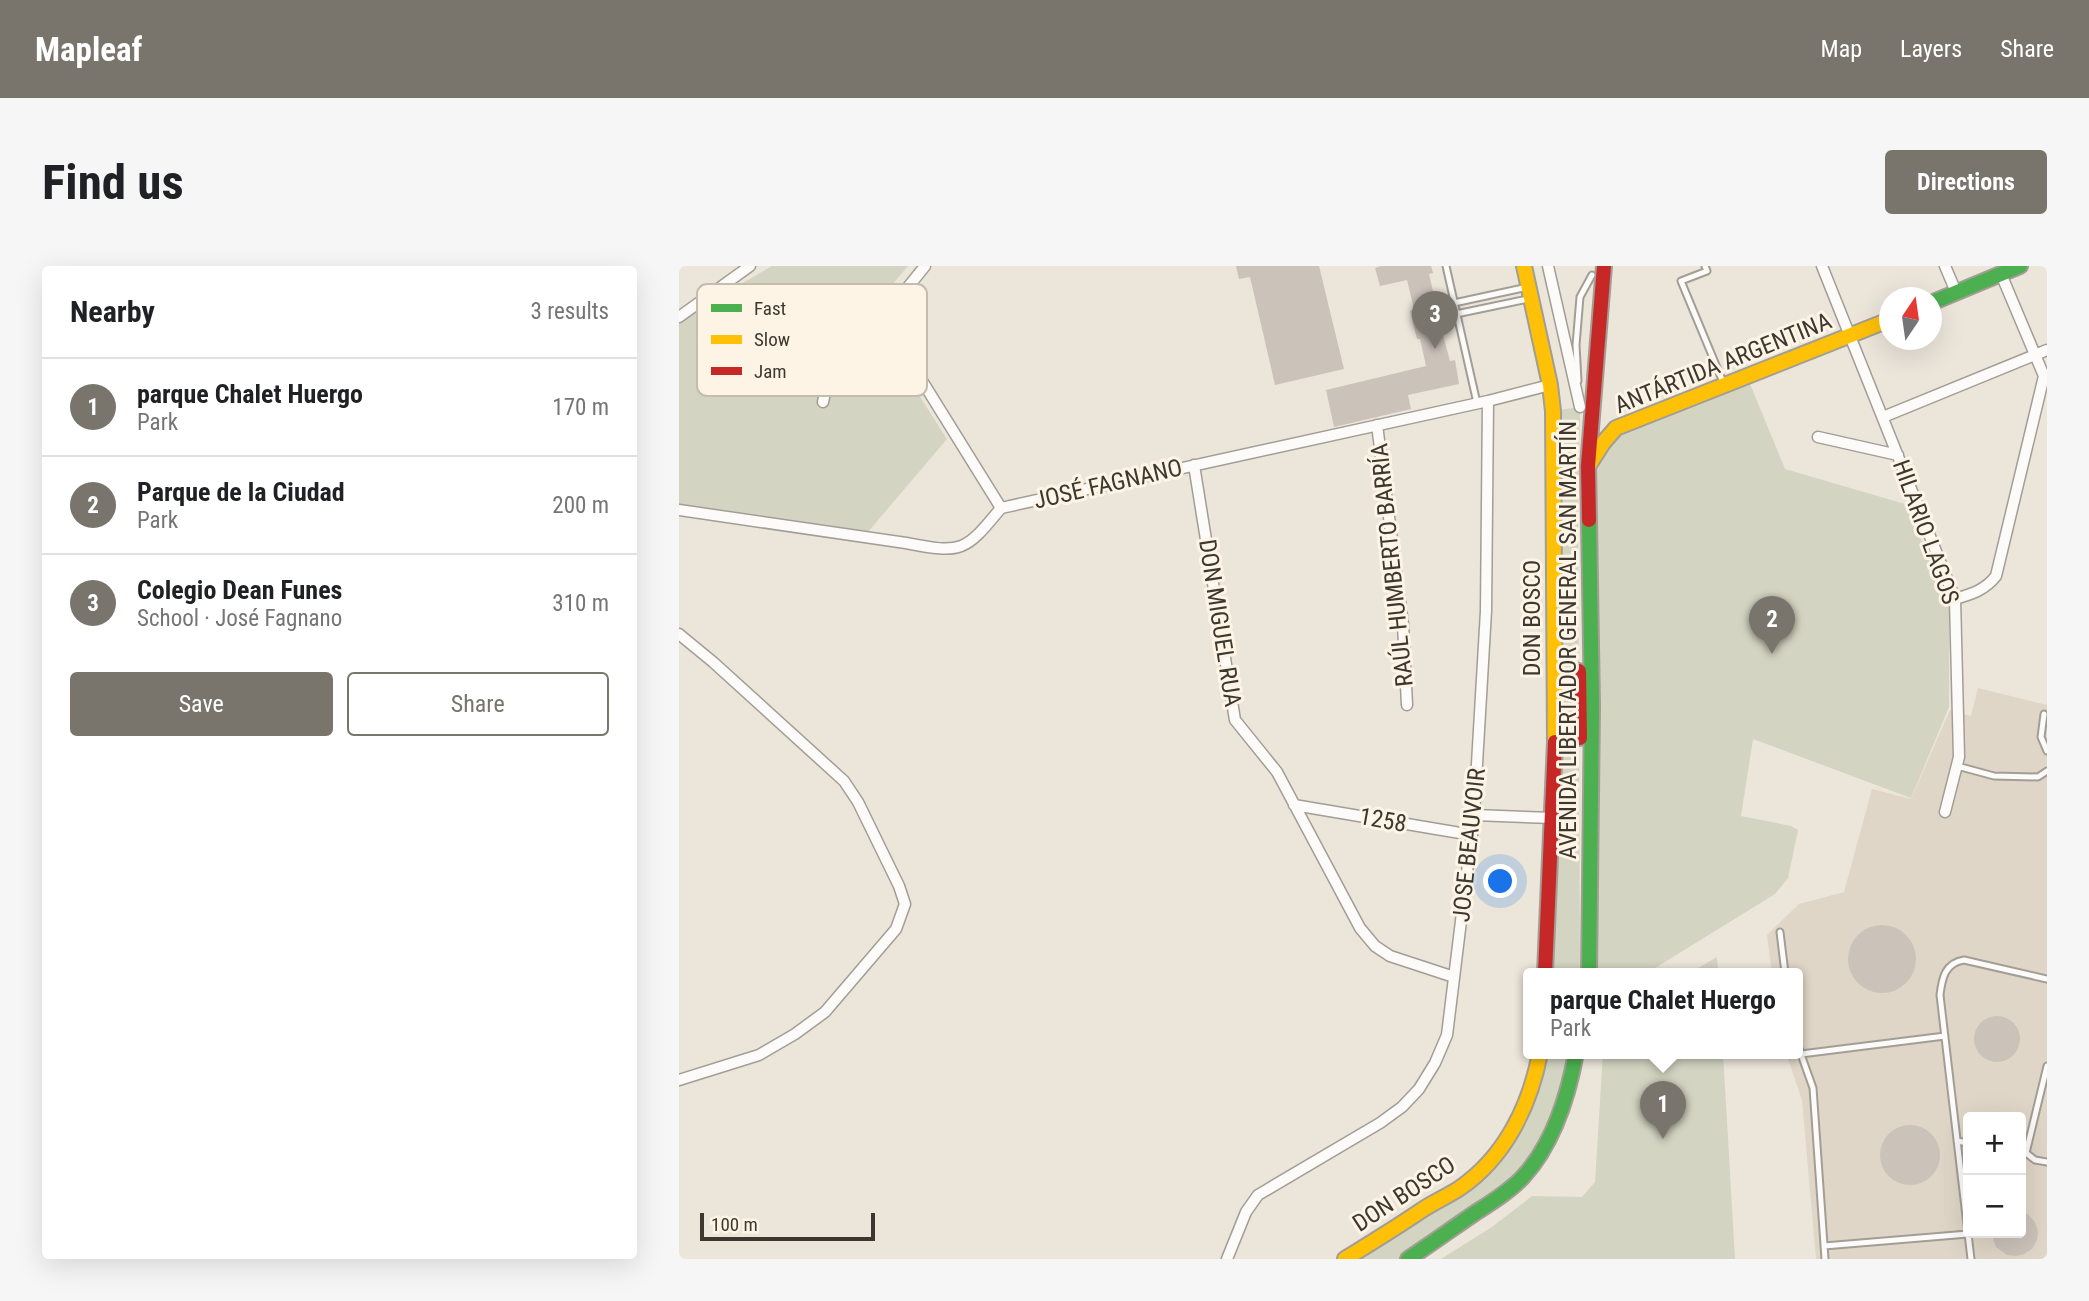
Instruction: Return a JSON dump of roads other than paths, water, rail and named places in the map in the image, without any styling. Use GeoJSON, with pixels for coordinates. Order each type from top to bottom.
{"type":"FeatureCollection","features":[{"type":"Feature","properties":{"kind":"main road","name":"DON BOSCO"},"geometry":{"type":"LineString","coordinates":[[1524,266],[1553,411],[1555,748],[1545,968]]}},
{"type":"Feature","properties":{"kind":"main road","name":"AVENIDA LIBERTADOR GENERAL SAN MARTÍN"},"geometry":{"type":"LineString","coordinates":[[1580,968],[1578,517],[1597,269]]}},
{"type":"Feature","properties":{"kind":"main road"},"geometry":{"type":"LineString","coordinates":[[1942,298],[2013,269]]}},
{"type":"Feature","properties":{"kind":"main road","name":"ANTÁRTIDA ARGENTINA"},"geometry":{"type":"LineString","coordinates":[[1588,466],[1616,428],[1879,324]]}},
{"type":"Feature","properties":{"kind":"main road","name":"AVENIDA LIBERTADOR GENERAL SAN MARTÍN"},"geometry":{"type":"LineString","coordinates":[[1586,411],[1592,706],[1589,968]]}},
{"type":"Feature","properties":{"kind":"main road","name":"DON BOSCO"},"geometry":{"type":"LineString","coordinates":[[1346,1259],[1460,1188],[1483,1168],[1501,1148],[1515,1126],[1535,1079],[1539,1059]]}},
{"type":"Feature","properties":{"kind":"main road"},"geometry":{"type":"LineString","coordinates":[[1408,1259],[1508,1191],[1524,1175],[1552,1133],[1563,1108],[1575,1059]]}},
{"type":"Feature","properties":{"kind":"main road"},"geometry":{"type":"LineString","coordinates":[[1426,1259],[1499,1210],[1523,1191],[1541,1170],[1572,1116],[1582,1088],[1585,1059]]}},
{"type":"Feature","properties":{"kind":"street"},"geometry":{"type":"LineString","coordinates":[[725,284],[750,266]]}},
{"type":"Feature","properties":{"kind":"street"},"geometry":{"type":"LineString","coordinates":[[910,284],[925,266]]}},
{"type":"Feature","properties":{"kind":"street"},"geometry":{"type":"LineString","coordinates":[[1548,266],[1586,411],[1602,424],[1616,428]]}},
{"type":"Feature","properties":{"kind":"street","name":"HILARIO LAGOS"},"geometry":{"type":"LineString","coordinates":[[1822,266],[1955,599],[1959,757],[1945,811]]}},
{"type":"Feature","properties":{"kind":"street"},"geometry":{"type":"LineString","coordinates":[[1945,266],[1956,292]]}},
{"type":"Feature","properties":{"kind":"street"},"geometry":{"type":"LineString","coordinates":[[1955,599],[1988,586],[1996,576],[2044,376],[2013,269]]}},
{"type":"Feature","properties":{"kind":"street"},"geometry":{"type":"LineString","coordinates":[[679,317],[697,304]]}},
{"type":"Feature","properties":{"kind":"street"},"geometry":{"type":"LineString","coordinates":[[1884,417],[2047,350]]}},
{"type":"Feature","properties":{"kind":"street","name":"JOSÉ FAGNANO"},"geometry":{"type":"LineString","coordinates":[[679,510],[954,550],[978,536],[1001,508],[1550,386]]}},
{"type":"Feature","properties":{"kind":"street"},"geometry":{"type":"LineString","coordinates":[[927,389],[1001,508]]}},
{"type":"Feature","properties":{"kind":"street"},"geometry":{"type":"LineString","coordinates":[[823,402],[824,396]]}},
{"type":"Feature","properties":{"kind":"street","name":"JOSE BEAUVOIR"},"geometry":{"type":"LineString","coordinates":[[1231,1256],[1246,1212],[1258,1195],[1380,1124],[1402,1107],[1419,1088],[1435,1063],[1447,1035],[1474,816],[1486,611],[1489,401]]}},
{"type":"Feature","properties":{"kind":"street","name":"RAÚL HUMBERTO BARRÍA"},"geometry":{"type":"LineString","coordinates":[[1377,425],[1403,624],[1406,705]]}},
{"type":"Feature","properties":{"kind":"street"},"geometry":{"type":"LineString","coordinates":[[1818,437],[1898,455]]}},
{"type":"Feature","properties":{"kind":"street","name":"DON MIGUEL RUA"},"geometry":{"type":"LineString","coordinates":[[1194,465],[1235,720],[1277,772],[1360,928],[1375,946],[1389,956],[1454,977]]}},
{"type":"Feature","properties":{"kind":"street"},"geometry":{"type":"LineString","coordinates":[[679,634],[844,781],[858,802],[905,904],[896,929],[825,1012],[759,1055],[679,1080]]}},
{"type":"Feature","properties":{"kind":"street","name":"1258"},"geometry":{"type":"LineString","coordinates":[[1294,805],[1472,835]]}},
{"type":"Feature","properties":{"kind":"street"},"geometry":{"type":"LineString","coordinates":[[1474,816],[1553,818]]}},
{"type":"Feature","properties":{"kind":"lane"},"geometry":{"type":"LineString","coordinates":[[1446,266],[1477,403]]}},
{"type":"Feature","properties":{"kind":"lane"},"geometry":{"type":"LineString","coordinates":[[1705,266],[1707,271],[1681,281],[1725,385]]}},
{"type":"Feature","properties":{"kind":"lane"},"geometry":{"type":"LineString","coordinates":[[1454,303],[1530,293]]}},
{"type":"Feature","properties":{"kind":"lane"},"geometry":{"type":"LineString","coordinates":[[1456,314],[1530,293]]}},
{"type":"Feature","properties":{"kind":"lane"},"geometry":{"type":"LineString","coordinates":[[2044,714],[2041,737],[2047,751]]}},
{"type":"Feature","properties":{"kind":"lane"},"geometry":{"type":"LineString","coordinates":[[1957,766],[1994,776],[2038,777],[2047,771]]}},
{"type":"Feature","properties":{"kind":"lane"},"geometry":{"type":"LineString","coordinates":[[1780,932],[1784,968]]}},
{"type":"Feature","properties":{"kind":"lane"},"geometry":{"type":"LineString","coordinates":[[1963,1192],[1940,995],[1942,980],[1948,967],[1956,961],[1964,960],[2047,979]]}},
{"type":"Feature","properties":{"kind":"lane"},"geometry":{"type":"LineString","coordinates":[[1803,1054],[1945,1036]]}},
{"type":"Feature","properties":{"kind":"lane"},"geometry":{"type":"LineString","coordinates":[[1803,1059],[1813,1088],[1825,1259]]}},
{"type":"Feature","properties":{"kind":"lane"},"geometry":{"type":"LineString","coordinates":[[2026,1141],[2047,1066]]}},
{"type":"Feature","properties":{"kind":"lane"},"geometry":{"type":"LineString","coordinates":[[1957,1141],[1963,1142]]}},
{"type":"Feature","properties":{"kind":"lane"},"geometry":{"type":"LineString","coordinates":[[2026,1154],[2035,1160],[2047,1162]]}},
{"type":"Feature","properties":{"kind":"lane"},"geometry":{"type":"LineString","coordinates":[[1824,1246],[1963,1234]]}},
{"type":"Feature","properties":{"kind":"lane"},"geometry":{"type":"LineString","coordinates":[[1968,1238],[1971,1259]]}},
{"type":"Feature","properties":{"kind":"place","name":"Colegio Dean Funes"},"geometry":{"type":"Point","coordinates":[1435,349]}},
{"type":"Feature","properties":{"kind":"place","name":"Parque de la Ciudad"},"geometry":{"type":"Point","coordinates":[1772,654]}},
{"type":"Feature","properties":{"kind":"place","name":"parque Chalet Huergo"},"geometry":{"type":"Point","coordinates":[1663,1139]}}]}
